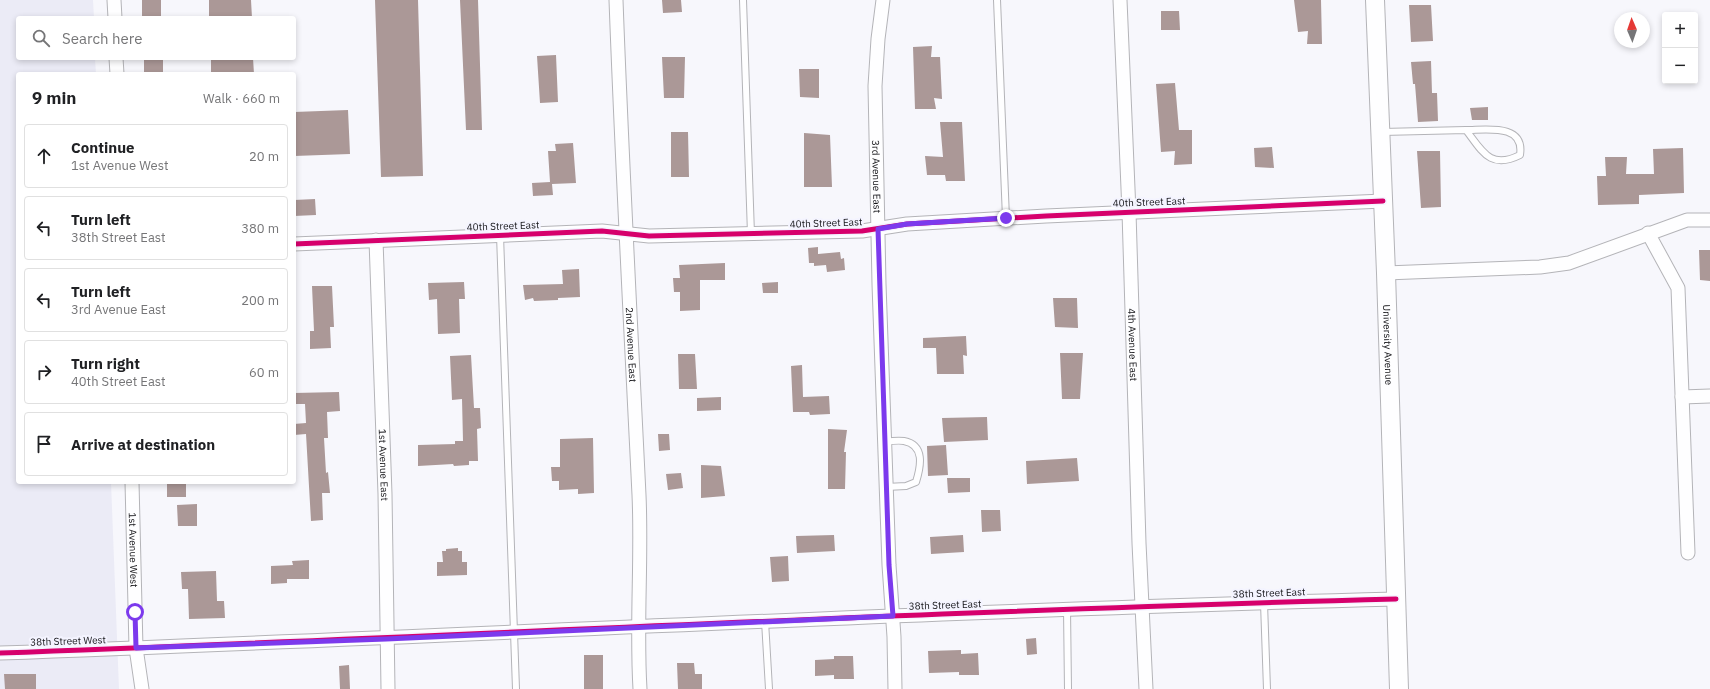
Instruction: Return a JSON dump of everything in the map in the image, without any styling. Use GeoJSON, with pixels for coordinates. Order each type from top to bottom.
{"type":"FeatureCollection","features":[{"type":"Feature","properties":{"kind":"street"},"geometry":{"type":"LineString","coordinates":[[114,0],[115,16]]}},
{"type":"Feature","properties":{"kind":"street","name":"2nd Avenue East"},"geometry":{"type":"LineString","coordinates":[[616,0],[639,498],[638,626],[640,689]]}},
{"type":"Feature","properties":{"kind":"street","name":"3rd Avenue East"},"geometry":{"type":"LineString","coordinates":[[883,0],[878,38],[875,86],[886,487],[889,565],[893,616],[895,689]]}},
{"type":"Feature","properties":{"kind":"street","name":"4th Avenue East"},"geometry":{"type":"LineString","coordinates":[[1120,0],[1146,689]]}},
{"type":"Feature","properties":{"kind":"street","name":"University Avenue"},"geometry":{"type":"LineString","coordinates":[[1375,0],[1386,273],[1399,689]]}},
{"type":"Feature","properties":{"kind":"street"},"geometry":{"type":"LineString","coordinates":[[116,60],[117,72]]}},
{"type":"Feature","properties":{"kind":"street","name":"40th Street East"},"geometry":{"type":"LineString","coordinates":[[296,244],[602,231],[649,236],[862,231],[907,224],[1006,218],[1383,201]]}},
{"type":"Feature","properties":{"kind":"street"},"geometry":{"type":"LineString","coordinates":[[1386,273],[1540,267],[1569,263],[1687,220],[1710,220]]}},
{"type":"Feature","properties":{"kind":"street"},"geometry":{"type":"LineString","coordinates":[[1648,233],[1678,288],[1688,553]]}},
{"type":"Feature","properties":{"kind":"street","name":"1st Avenue East"},"geometry":{"type":"LineString","coordinates":[[376,240],[385,494],[386,639],[388,689]]}},
{"type":"Feature","properties":{"kind":"street"},"geometry":{"type":"LineString","coordinates":[[1682,397],[1710,396]]}},
{"type":"Feature","properties":{"kind":"street","name":"1st Avenue West"},"geometry":{"type":"LineString","coordinates":[[132,484],[136,648],[142,689]]}},
{"type":"Feature","properties":{"kind":"street","name":"38th Street East"},"geometry":{"type":"LineString","coordinates":[[136,648],[386,639],[765,620],[1396,598]]}},
{"type":"Feature","properties":{"kind":"street","name":"38th Street West"},"geometry":{"type":"LineString","coordinates":[[0,652],[136,648]]}},
{"type":"Feature","properties":{"kind":"lane"},"geometry":{"type":"LineString","coordinates":[[743,0],[751,234]]}},
{"type":"Feature","properties":{"kind":"lane"},"geometry":{"type":"LineString","coordinates":[[997,0],[1006,218]]}},
{"type":"Feature","properties":{"kind":"lane"},"geometry":{"type":"LineString","coordinates":[[1381,132],[1466,130],[1507,130],[1517,138],[1521,148],[1520,155],[1512,158],[1495,160],[1489,159],[1466,130]]}},
{"type":"Feature","properties":{"kind":"lane"},"geometry":{"type":"LineString","coordinates":[[500,235],[516,689]]}},
{"type":"Feature","properties":{"kind":"lane"},"geometry":{"type":"LineString","coordinates":[[885,442],[903,440],[914,446],[921,457],[921,467],[916,482],[906,486],[886,487]]}},
{"type":"Feature","properties":{"kind":"lane"},"geometry":{"type":"LineString","coordinates":[[1264,602],[1267,689]]}},
{"type":"Feature","properties":{"kind":"lane"},"geometry":{"type":"LineString","coordinates":[[1067,609],[1068,689]]}},
{"type":"Feature","properties":{"kind":"lane"},"geometry":{"type":"LineString","coordinates":[[765,620],[769,689]]}},
{"type":"Feature","properties":{"kind":"shaded area"},"geometry":{"type":"Polygon","coordinates":[[[0,0],[93,0],[94,16],[16,16],[16,60],[95,60],[96,72],[16,72],[16,484],[111,484],[119,689],[0,689],[0,0]]]}},
{"type":"Feature","properties":{"kind":"building"},"geometry":{"type":"Polygon","coordinates":[[[142,0],[161,0],[161,16],[142,16],[142,0]]]}},
{"type":"Feature","properties":{"kind":"building"},"geometry":{"type":"Polygon","coordinates":[[[209,0],[251,0],[252,16],[209,16],[209,0]]]}},
{"type":"Feature","properties":{"kind":"building"},"geometry":{"type":"Polygon","coordinates":[[[375,0],[418,0],[423,176],[381,177],[375,0]]]}},
{"type":"Feature","properties":{"kind":"building"},"geometry":{"type":"Polygon","coordinates":[[[460,0],[478,0],[482,130],[466,130],[460,0]]]}},
{"type":"Feature","properties":{"kind":"building"},"geometry":{"type":"Polygon","coordinates":[[[662,0],[681,0],[682,12],[663,13],[662,0]]]}},
{"type":"Feature","properties":{"kind":"building"},"geometry":{"type":"Polygon","coordinates":[[[1294,0],[1321,0],[1322,44],[1307,44],[1308,31],[1298,32],[1294,0]]]}},
{"type":"Feature","properties":{"kind":"building"},"geometry":{"type":"Polygon","coordinates":[[[1409,5],[1431,5],[1433,41],[1411,42],[1409,5]]]}},
{"type":"Feature","properties":{"kind":"building"},"geometry":{"type":"Polygon","coordinates":[[[1161,11],[1179,11],[1180,30],[1161,30],[1161,11]]]}},
{"type":"Feature","properties":{"kind":"building"},"geometry":{"type":"Polygon","coordinates":[[[932,46],[931,57],[940,57],[942,99],[934,98],[936,109],[915,109],[913,47],[932,46]]]}},
{"type":"Feature","properties":{"kind":"building"},"geometry":{"type":"Polygon","coordinates":[[[556,55],[558,102],[540,103],[537,56],[556,55]]]}},
{"type":"Feature","properties":{"kind":"building"},"geometry":{"type":"Polygon","coordinates":[[[662,57],[685,57],[684,98],[664,98],[662,57]]]}},
{"type":"Feature","properties":{"kind":"building"},"geometry":{"type":"Polygon","coordinates":[[[144,60],[163,60],[163,72],[144,72],[144,60]]]}},
{"type":"Feature","properties":{"kind":"building"},"geometry":{"type":"Polygon","coordinates":[[[211,60],[253,60],[254,72],[211,72],[211,60]]]}},
{"type":"Feature","properties":{"kind":"building"},"geometry":{"type":"Polygon","coordinates":[[[1431,61],[1432,93],[1437,93],[1438,121],[1418,122],[1415,84],[1413,84],[1411,62],[1431,61]]]}},
{"type":"Feature","properties":{"kind":"building"},"geometry":{"type":"Polygon","coordinates":[[[799,69],[819,69],[819,98],[800,97],[799,69]]]}},
{"type":"Feature","properties":{"kind":"building"},"geometry":{"type":"Polygon","coordinates":[[[1175,83],[1179,130],[1192,130],[1192,164],[1174,165],[1175,151],[1161,152],[1156,84],[1175,83]]]}},
{"type":"Feature","properties":{"kind":"building"},"geometry":{"type":"Polygon","coordinates":[[[1488,107],[1488,120],[1472,120],[1470,108],[1488,107]]]}},
{"type":"Feature","properties":{"kind":"building"},"geometry":{"type":"Polygon","coordinates":[[[348,110],[350,154],[296,156],[296,112],[348,110]]]}},
{"type":"Feature","properties":{"kind":"building"},"geometry":{"type":"Polygon","coordinates":[[[940,122],[962,122],[965,181],[946,181],[945,175],[927,175],[925,156],[943,157],[940,122]]]}},
{"type":"Feature","properties":{"kind":"building"},"geometry":{"type":"Polygon","coordinates":[[[671,132],[688,132],[689,177],[671,177],[671,132]]]}},
{"type":"Feature","properties":{"kind":"building"},"geometry":{"type":"Polygon","coordinates":[[[804,133],[830,135],[832,187],[804,187],[804,133]]]}},
{"type":"Feature","properties":{"kind":"building"},"geometry":{"type":"Polygon","coordinates":[[[573,143],[576,183],[552,184],[553,195],[533,196],[532,183],[550,182],[548,151],[556,151],[555,144],[573,143]]]}},
{"type":"Feature","properties":{"kind":"building"},"geometry":{"type":"Polygon","coordinates":[[[1272,147],[1274,168],[1255,167],[1254,148],[1272,147]]]}},
{"type":"Feature","properties":{"kind":"building"},"geometry":{"type":"Polygon","coordinates":[[[1683,148],[1684,193],[1639,195],[1639,204],[1598,205],[1597,176],[1606,176],[1605,157],[1627,157],[1626,174],[1654,174],[1653,149],[1683,148]]]}},
{"type":"Feature","properties":{"kind":"building"},"geometry":{"type":"Polygon","coordinates":[[[1417,151],[1440,151],[1441,207],[1421,208],[1417,151]]]}},
{"type":"Feature","properties":{"kind":"building"},"geometry":{"type":"Polygon","coordinates":[[[315,199],[316,215],[296,216],[296,200],[315,199]]]}},
{"type":"Feature","properties":{"kind":"building"},"geometry":{"type":"Polygon","coordinates":[[[818,247],[818,254],[840,252],[841,259],[844,258],[845,270],[827,272],[826,265],[814,266],[814,263],[809,263],[808,248],[818,247]]]}},
{"type":"Feature","properties":{"kind":"building"},"geometry":{"type":"Polygon","coordinates":[[[1699,250],[1710,250],[1710,281],[1700,280],[1699,250]]]}},
{"type":"Feature","properties":{"kind":"building"},"geometry":{"type":"Polygon","coordinates":[[[725,263],[725,280],[700,280],[700,310],[680,311],[680,292],[674,292],[673,278],[680,278],[679,265],[725,263]]]}},
{"type":"Feature","properties":{"kind":"building"},"geometry":{"type":"Polygon","coordinates":[[[579,269],[580,297],[558,298],[558,300],[534,301],[533,298],[525,300],[523,285],[563,284],[562,270],[579,269]]]}},
{"type":"Feature","properties":{"kind":"building"},"geometry":{"type":"Polygon","coordinates":[[[464,282],[465,299],[459,299],[460,333],[438,334],[437,299],[429,300],[428,283],[464,282]]]}},
{"type":"Feature","properties":{"kind":"building"},"geometry":{"type":"Polygon","coordinates":[[[778,282],[778,293],[763,293],[762,283],[778,282]]]}},
{"type":"Feature","properties":{"kind":"building"},"geometry":{"type":"Polygon","coordinates":[[[312,286],[332,286],[334,327],[330,327],[331,348],[310,349],[310,331],[314,331],[312,286]]]}},
{"type":"Feature","properties":{"kind":"building"},"geometry":{"type":"Polygon","coordinates":[[[1053,298],[1077,298],[1078,328],[1055,327],[1053,298]]]}},
{"type":"Feature","properties":{"kind":"building"},"geometry":{"type":"Polygon","coordinates":[[[966,336],[967,356],[963,355],[964,374],[937,374],[936,348],[923,348],[923,338],[966,336]]]}},
{"type":"Feature","properties":{"kind":"building"},"geometry":{"type":"Polygon","coordinates":[[[1060,353],[1083,353],[1080,399],[1062,399],[1060,353]]]}},
{"type":"Feature","properties":{"kind":"building"},"geometry":{"type":"Polygon","coordinates":[[[678,354],[695,354],[697,389],[679,389],[678,354]]]}},
{"type":"Feature","properties":{"kind":"building"},"geometry":{"type":"Polygon","coordinates":[[[471,355],[474,408],[480,408],[481,428],[477,429],[478,461],[469,461],[469,465],[454,466],[453,464],[418,466],[418,445],[455,444],[455,441],[463,441],[462,399],[452,400],[450,356],[471,355]]]}},
{"type":"Feature","properties":{"kind":"building"},"geometry":{"type":"Polygon","coordinates":[[[802,365],[803,397],[829,396],[830,414],[810,415],[809,412],[793,412],[791,366],[802,365]]]}},
{"type":"Feature","properties":{"kind":"building"},"geometry":{"type":"Polygon","coordinates":[[[339,392],[340,411],[327,412],[328,438],[324,438],[326,473],[328,472],[330,493],[322,493],[323,520],[311,521],[306,434],[296,435],[296,424],[306,423],[305,404],[296,404],[296,393],[339,392]]]}},
{"type":"Feature","properties":{"kind":"building"},"geometry":{"type":"Polygon","coordinates":[[[721,397],[721,410],[697,411],[697,398],[721,397]]]}},
{"type":"Feature","properties":{"kind":"building"},"geometry":{"type":"Polygon","coordinates":[[[987,417],[988,440],[944,442],[942,418],[987,417]]]}},
{"type":"Feature","properties":{"kind":"building"},"geometry":{"type":"Polygon","coordinates":[[[828,429],[847,430],[844,452],[846,452],[845,489],[828,489],[828,429]]]}},
{"type":"Feature","properties":{"kind":"building"},"geometry":{"type":"Polygon","coordinates":[[[658,434],[669,434],[670,450],[659,451],[658,434]]]}},
{"type":"Feature","properties":{"kind":"building"},"geometry":{"type":"Polygon","coordinates":[[[593,438],[594,493],[578,494],[578,489],[559,490],[559,481],[552,481],[551,467],[560,467],[560,439],[593,438]]]}},
{"type":"Feature","properties":{"kind":"building"},"geometry":{"type":"Polygon","coordinates":[[[946,445],[948,475],[928,476],[927,446],[946,445]]]}},
{"type":"Feature","properties":{"kind":"building"},"geometry":{"type":"Polygon","coordinates":[[[1077,458],[1079,481],[1027,484],[1026,461],[1077,458]]]}},
{"type":"Feature","properties":{"kind":"building"},"geometry":{"type":"Polygon","coordinates":[[[701,465],[721,466],[725,496],[701,498],[701,465]]]}},
{"type":"Feature","properties":{"kind":"building"},"geometry":{"type":"Polygon","coordinates":[[[681,473],[683,488],[668,490],[666,474],[681,473]]]}},
{"type":"Feature","properties":{"kind":"building"},"geometry":{"type":"Polygon","coordinates":[[[947,478],[970,478],[970,492],[948,493],[947,478]]]}},
{"type":"Feature","properties":{"kind":"building"},"geometry":{"type":"Polygon","coordinates":[[[167,484],[186,484],[186,497],[167,497],[167,484]]]}},
{"type":"Feature","properties":{"kind":"building"},"geometry":{"type":"Polygon","coordinates":[[[197,504],[197,526],[178,526],[177,505],[197,504]]]}},
{"type":"Feature","properties":{"kind":"building"},"geometry":{"type":"Polygon","coordinates":[[[981,510],[1000,510],[1001,531],[982,532],[981,510]]]}},
{"type":"Feature","properties":{"kind":"building"},"geometry":{"type":"Polygon","coordinates":[[[834,535],[835,551],[797,553],[796,536],[834,535]]]}},
{"type":"Feature","properties":{"kind":"building"},"geometry":{"type":"Polygon","coordinates":[[[963,535],[964,552],[931,554],[930,537],[963,535]]]}},
{"type":"Feature","properties":{"kind":"building"},"geometry":{"type":"Polygon","coordinates":[[[458,548],[458,551],[462,551],[462,562],[467,562],[467,575],[437,576],[437,562],[443,562],[442,551],[446,551],[446,549],[458,548]]]}},
{"type":"Feature","properties":{"kind":"building"},"geometry":{"type":"Polygon","coordinates":[[[788,556],[789,581],[772,582],[770,557],[788,556]]]}},
{"type":"Feature","properties":{"kind":"building"},"geometry":{"type":"Polygon","coordinates":[[[309,560],[309,579],[287,579],[287,583],[271,584],[271,566],[293,565],[292,561],[309,560]]]}},
{"type":"Feature","properties":{"kind":"building"},"geometry":{"type":"Polygon","coordinates":[[[216,571],[217,601],[224,601],[225,618],[189,619],[188,589],[182,589],[181,572],[216,571]]]}},
{"type":"Feature","properties":{"kind":"building"},"geometry":{"type":"Polygon","coordinates":[[[1036,638],[1037,654],[1027,655],[1026,639],[1036,638]]]}},
{"type":"Feature","properties":{"kind":"building"},"geometry":{"type":"Polygon","coordinates":[[[961,650],[961,654],[978,653],[979,675],[959,675],[959,672],[929,673],[928,651],[961,650]]]}},
{"type":"Feature","properties":{"kind":"building"},"geometry":{"type":"Polygon","coordinates":[[[584,655],[603,655],[603,689],[584,689],[584,655]]]}},
{"type":"Feature","properties":{"kind":"building"},"geometry":{"type":"Polygon","coordinates":[[[834,656],[853,656],[854,679],[834,679],[834,675],[815,676],[815,660],[834,659],[834,656]]]}},
{"type":"Feature","properties":{"kind":"building"},"geometry":{"type":"Polygon","coordinates":[[[677,663],[694,663],[695,674],[702,674],[702,689],[678,689],[677,663]]]}},
{"type":"Feature","properties":{"kind":"building"},"geometry":{"type":"Polygon","coordinates":[[[349,665],[350,689],[340,689],[339,666],[349,665]]]}},
{"type":"Feature","properties":{"kind":"building"},"geometry":{"type":"Polygon","coordinates":[[[4,674],[36,674],[36,689],[5,689],[4,674]]]}},
{"type":"Feature","properties":{"kind":"cycle path"},"geometry":{"type":"LineString","coordinates":[[296,244],[602,231],[649,236],[862,231],[907,224],[1046,216],[1383,201]]}},
{"type":"Feature","properties":{"kind":"cycle path"},"geometry":{"type":"LineString","coordinates":[[0,653],[1047,610],[1396,599]]}},
{"type":"Feature","properties":{"kind":"route"},"geometry":{"type":"LineString","coordinates":[[135,612],[136,648],[386,639],[638,626],[893,616],[889,565],[878,229],[907,224],[1006,218]]}}]}
